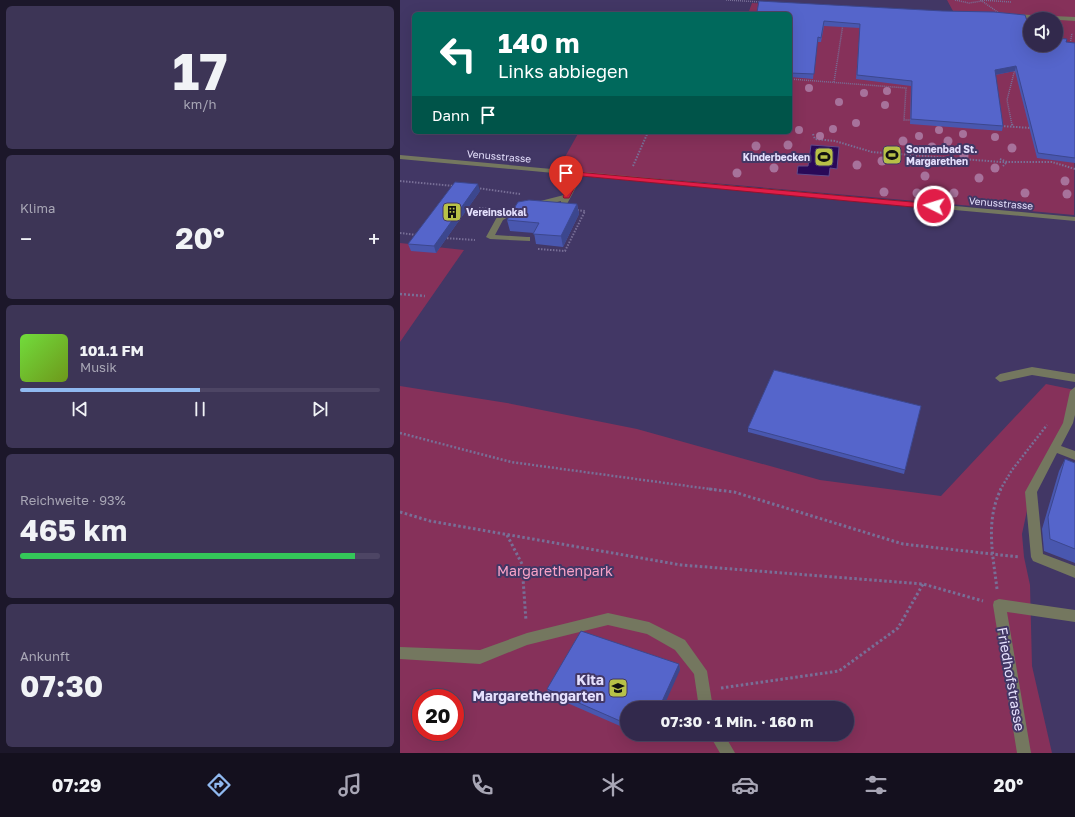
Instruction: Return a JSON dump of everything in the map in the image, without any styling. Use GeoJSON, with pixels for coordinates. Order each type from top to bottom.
{"type":"FeatureCollection","features":[{"type":"Feature","properties":{"kind":"street"},"geometry":{"type":"LineString","coordinates":[[1008,15],[1075,19]]}},
{"type":"Feature","properties":{"kind":"street","name":"Venusstrasse"},"geometry":{"type":"LineString","coordinates":[[400,157],[1075,219]]}},
{"type":"Feature","properties":{"kind":"street"},"geometry":{"type":"LineString","coordinates":[[560,209],[579,174]]}},
{"type":"Feature","properties":{"kind":"street"},"geometry":{"type":"LineString","coordinates":[[527,239],[490,237],[500,219],[512,211],[566,197]]}},
{"type":"Feature","properties":{"kind":"street"},"geometry":{"type":"LineString","coordinates":[[1000,378],[1032,371],[1075,378]]}},
{"type":"Feature","properties":{"kind":"street"},"geometry":{"type":"LineString","coordinates":[[1075,391],[1068,422],[1031,492],[1037,557],[1075,572]]}},
{"type":"Feature","properties":{"kind":"street"},"geometry":{"type":"LineString","coordinates":[[1055,448],[1075,456]]}},
{"type":"Feature","properties":{"kind":"street"},"geometry":{"type":"LineString","coordinates":[[999,605],[1075,616]]}},
{"type":"Feature","properties":{"kind":"street","name":"Friedhofstrasse"},"geometry":{"type":"LineString","coordinates":[[999,605],[1024,753]]}},
{"type":"Feature","properties":{"kind":"street"},"geometry":{"type":"LineString","coordinates":[[400,653],[480,657],[527,639],[608,619],[649,628],[680,645],[700,671],[705,701]]}},
{"type":"Feature","properties":{"kind":"street"},"geometry":{"type":"LineString","coordinates":[[720,741],[728,753]]}},
{"type":"Feature","properties":{"kind":"path"},"geometry":{"type":"LineString","coordinates":[[726,0],[766,2]]}},
{"type":"Feature","properties":{"kind":"path"},"geometry":{"type":"LineString","coordinates":[[955,0],[969,3],[981,1],[1001,15],[994,14]]}},
{"type":"Feature","properties":{"kind":"path"},"geometry":{"type":"LineString","coordinates":[[834,82],[843,20]]}},
{"type":"Feature","properties":{"kind":"path"},"geometry":{"type":"LineString","coordinates":[[1070,45],[1073,32]]}},
{"type":"Feature","properties":{"kind":"path"},"geometry":{"type":"LineString","coordinates":[[1013,127],[1007,100],[1016,67]]}},
{"type":"Feature","properties":{"kind":"path"},"geometry":{"type":"LineString","coordinates":[[792,79],[906,88]]}},
{"type":"Feature","properties":{"kind":"path"},"geometry":{"type":"LineString","coordinates":[[905,81],[904,120],[919,121]]}},
{"type":"Feature","properties":{"kind":"path"},"geometry":{"type":"LineString","coordinates":[[998,126],[1034,128]]}},
{"type":"Feature","properties":{"kind":"path"},"geometry":{"type":"LineString","coordinates":[[627,179],[647,134]]}},
{"type":"Feature","properties":{"kind":"path"},"geometry":{"type":"LineString","coordinates":[[813,134],[815,139],[835,141],[872,152],[1007,162],[1052,162],[1075,169]]}},
{"type":"Feature","properties":{"kind":"path"},"geometry":{"type":"LineString","coordinates":[[1019,158],[1020,162]]}},
{"type":"Feature","properties":{"kind":"path"},"geometry":{"type":"LineString","coordinates":[[1000,159],[1007,162]]}},
{"type":"Feature","properties":{"kind":"path"},"geometry":{"type":"LineString","coordinates":[[1002,166],[1007,162]]}},
{"type":"Feature","properties":{"kind":"path"},"geometry":{"type":"LineString","coordinates":[[400,181],[458,186]]}},
{"type":"Feature","properties":{"kind":"path"},"geometry":{"type":"LineString","coordinates":[[472,188],[519,193],[525,197],[531,205]]}},
{"type":"Feature","properties":{"kind":"path"},"geometry":{"type":"LineString","coordinates":[[527,239],[523,248],[565,251],[585,211],[560,209]]}},
{"type":"Feature","properties":{"kind":"path"},"geometry":{"type":"LineString","coordinates":[[400,233],[424,236]]}},
{"type":"Feature","properties":{"kind":"path"},"geometry":{"type":"LineString","coordinates":[[440,238],[472,241],[490,237]]}},
{"type":"Feature","properties":{"kind":"path"},"geometry":{"type":"LineString","coordinates":[[400,294],[425,296]]}},
{"type":"Feature","properties":{"kind":"path"},"geometry":{"type":"LineString","coordinates":[[400,433],[511,462],[734,492],[903,544],[1010,556]]}},
{"type":"Feature","properties":{"kind":"path"},"geometry":{"type":"LineString","coordinates":[[400,512],[430,521],[681,565],[923,584],[999,605]]}},
{"type":"Feature","properties":{"kind":"path"},"geometry":{"type":"LineString","coordinates":[[507,535],[522,564],[527,639]]}},
{"type":"Feature","properties":{"kind":"path"},"geometry":{"type":"LineString","coordinates":[[703,690],[839,671],[898,628],[923,584]]}},
{"type":"Feature","properties":{"kind":"green space"},"geometry":{"type":"Polygon","coordinates":[[[947,0],[1075,0],[1075,18],[1063,17],[1063,12],[1023,12],[1023,15],[953,11],[947,0]]]}},
{"type":"Feature","properties":{"kind":"green space"},"geometry":{"type":"Polygon","coordinates":[[[752,3],[1023,17],[1023,52],[1063,52],[1063,19],[1075,20],[1074,215],[701,182],[557,171],[578,134],[792,134],[792,12],[749,12],[752,3]]]}},
{"type":"Feature","properties":{"kind":"green space"},"geometry":{"type":"Polygon","coordinates":[[[400,243],[464,250],[400,342],[400,243]]]}},
{"type":"Feature","properties":{"kind":"green space","name":"Margarethenpark"},"geometry":{"type":"Polygon","coordinates":[[[1046,384],[1075,390],[1068,423],[1031,492],[1022,534],[1024,557],[1030,585],[1032,666],[1052,753],[400,753],[400,386],[507,403],[637,429],[820,480],[941,496],[1046,384]]]}},
{"type":"Feature","properties":{"kind":"shaded area","name":"Kinderbecken"},"geometry":{"type":"Polygon","coordinates":[[[811,145],[839,147],[837,169],[830,168],[829,176],[797,174],[798,166],[808,166],[811,145]]]}},
{"type":"Feature","properties":{"kind":"building"},"geometry":{"type":"Polygon","coordinates":[[[759,1],[943,11],[994,12],[1023,15],[1023,52],[1063,52],[1063,39],[1067,39],[1066,42],[1075,43],[1075,158],[1038,153],[1016,66],[995,70],[1003,126],[911,119],[912,81],[857,75],[860,24],[824,21],[821,38],[818,37],[814,74],[792,73],[792,12],[757,12],[759,1]]]}},
{"type":"Feature","properties":{"kind":"building"},"geometry":{"type":"Polygon","coordinates":[[[455,182],[478,184],[434,246],[408,244],[455,182]]]}},
{"type":"Feature","properties":{"kind":"building"},"geometry":{"type":"Polygon","coordinates":[[[529,200],[577,204],[561,236],[533,234],[539,223],[507,220],[518,202],[529,200]]]}},
{"type":"Feature","properties":{"kind":"building"},"geometry":{"type":"Polygon","coordinates":[[[774,370],[921,406],[905,470],[748,428],[774,370]]]}},
{"type":"Feature","properties":{"kind":"building"},"geometry":{"type":"Polygon","coordinates":[[[1065,459],[1075,463],[1075,549],[1050,539],[1048,517],[1065,459]]]}},
{"type":"Feature","properties":{"kind":"building"},"geometry":{"type":"Polygon","coordinates":[[[581,631],[679,664],[662,701],[620,701],[620,721],[547,689],[581,631]]]}},
{"type":"Feature","properties":{"kind":"place","name":"Sonnenbad St. Margarethen"},"geometry":{"type":"Point","coordinates":[892,155]}},
{"type":"Feature","properties":{"kind":"place","name":"Kinderbecken"},"geometry":{"type":"Point","coordinates":[824,157]}},
{"type":"Feature","properties":{"kind":"place","name":"Vereinslokal"},"geometry":{"type":"Point","coordinates":[452,212]}},
{"type":"Feature","properties":{"kind":"place","name":"Kita Margarethengarten"},"geometry":{"type":"Point","coordinates":[618,688]}},
{"type":"Feature","properties":{"kind":"route"},"geometry":{"type":"LineString","coordinates":[[566,197],[579,174],[934,206]]}}]}
